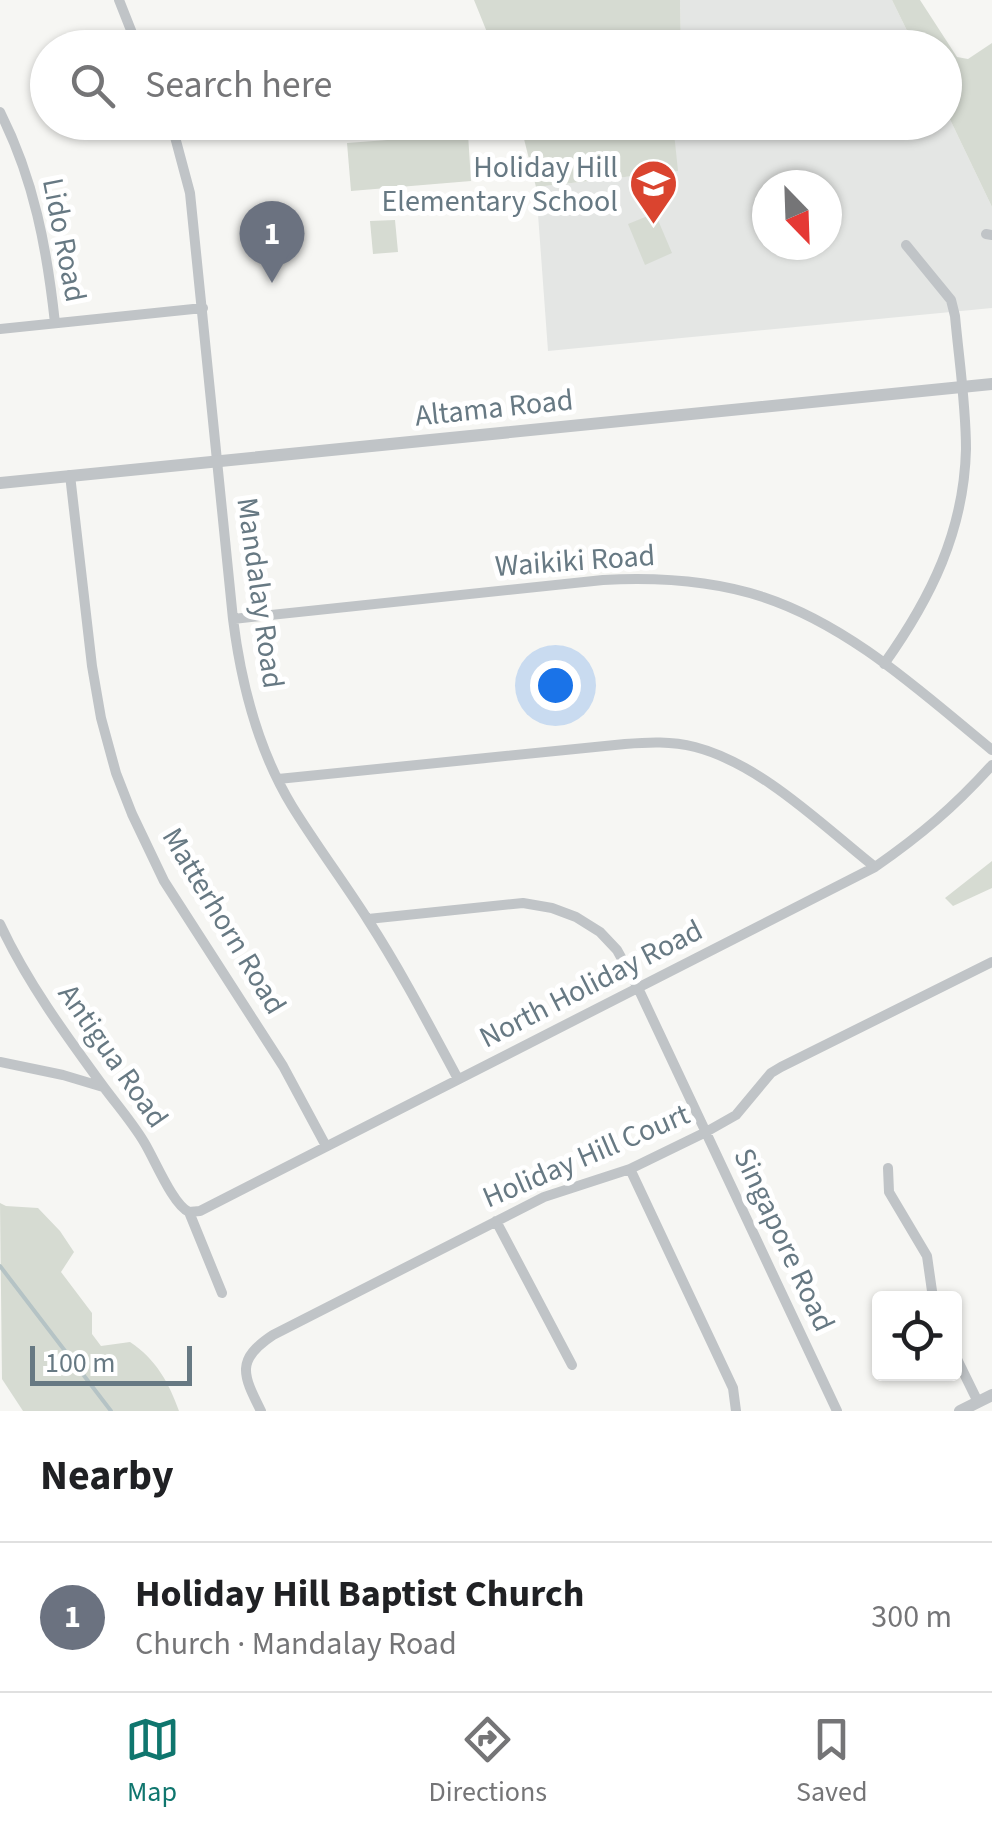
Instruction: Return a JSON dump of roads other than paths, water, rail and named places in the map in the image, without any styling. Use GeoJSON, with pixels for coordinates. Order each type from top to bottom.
{"type":"FeatureCollection","features":[{"type":"Feature","properties":{"kind":"street"},"geometry":{"type":"LineString","coordinates":[[119,0],[131,30]]}},
{"type":"Feature","properties":{"kind":"street","name":"Lido Road"},"geometry":{"type":"LineString","coordinates":[[0,112],[38,212],[55,324]]}},
{"type":"Feature","properties":{"kind":"street","name":"Mandalay Road"},"geometry":{"type":"LineString","coordinates":[[176,140],[190,193],[233,619],[249,703],[290,804],[401,974],[458,1079]]}},
{"type":"Feature","properties":{"kind":"street"},"geometry":{"type":"LineString","coordinates":[[884,664],[919,613],[950,540],[966,449],[955,316],[950,300],[906,245]]}},
{"type":"Feature","properties":{"kind":"street"},"geometry":{"type":"LineString","coordinates":[[0,329],[202,308]]}},
{"type":"Feature","properties":{"kind":"street","name":"Altama Road"},"geometry":{"type":"LineString","coordinates":[[0,483],[992,384]]}},
{"type":"Feature","properties":{"kind":"street","name":"Matterhorn Road"},"geometry":{"type":"LineString","coordinates":[[70,476],[100,718],[122,786],[164,881],[283,1066],[326,1146]]}},
{"type":"Feature","properties":{"kind":"street","name":"Waikiki Road"},"geometry":{"type":"LineString","coordinates":[[233,619],[603,580],[655,578],[719,586],[764,597],[836,631],[992,750]]}},
{"type":"Feature","properties":{"kind":"street"},"geometry":{"type":"LineString","coordinates":[[278,779],[625,744],[674,743],[722,756],[752,771],[874,867]]}},
{"type":"Feature","properties":{"kind":"street","name":"North Holiday Road"},"geometry":{"type":"LineString","coordinates":[[190,1212],[200,1211],[874,867],[931,827],[992,765]]}},
{"type":"Feature","properties":{"kind":"street","name":"Singapore Road"},"geometry":{"type":"LineString","coordinates":[[368,920],[523,904],[576,916],[618,950],[837,1411]]}},
{"type":"Feature","properties":{"kind":"street","name":"Antigua Road"},"geometry":{"type":"LineString","coordinates":[[0,924],[30,980],[138,1132],[177,1203],[190,1212],[222,1293]]}},
{"type":"Feature","properties":{"kind":"street","name":"Holiday Hill Court"},"geometry":{"type":"LineString","coordinates":[[261,1411],[248,1386],[247,1360],[256,1346],[272,1335],[544,1197],[630,1170],[706,1132],[736,1115],[781,1066],[992,962]]}},
{"type":"Feature","properties":{"kind":"street"},"geometry":{"type":"LineString","coordinates":[[0,1062],[104,1087]]}},
{"type":"Feature","properties":{"kind":"street"},"geometry":{"type":"LineString","coordinates":[[888,1168],[889,1192],[928,1256],[932,1291]]}},
{"type":"Feature","properties":{"kind":"street"},"geometry":{"type":"LineString","coordinates":[[630,1170],[733,1388],[736,1411]]}},
{"type":"Feature","properties":{"kind":"street"},"geometry":{"type":"LineString","coordinates":[[496,1220],[572,1365]]}},
{"type":"Feature","properties":{"kind":"street"},"geometry":{"type":"LineString","coordinates":[[962,1369],[978,1402]]}},
{"type":"Feature","properties":{"kind":"street"},"geometry":{"type":"LineString","coordinates":[[960,1411],[992,1394]]}},
{"type":"Feature","properties":{"kind":"waterway"},"geometry":{"type":"LineString","coordinates":[[0,1266],[111,1411]]}},
{"type":"Feature","properties":{"kind":"place","name":"Holiday Hill Elementary School"},"geometry":{"type":"Point","coordinates":[653,226]}},
{"type":"Feature","properties":{"kind":"place","name":"Holiday Hill Baptist Church"},"geometry":{"type":"Point","coordinates":[272,283]}}]}
